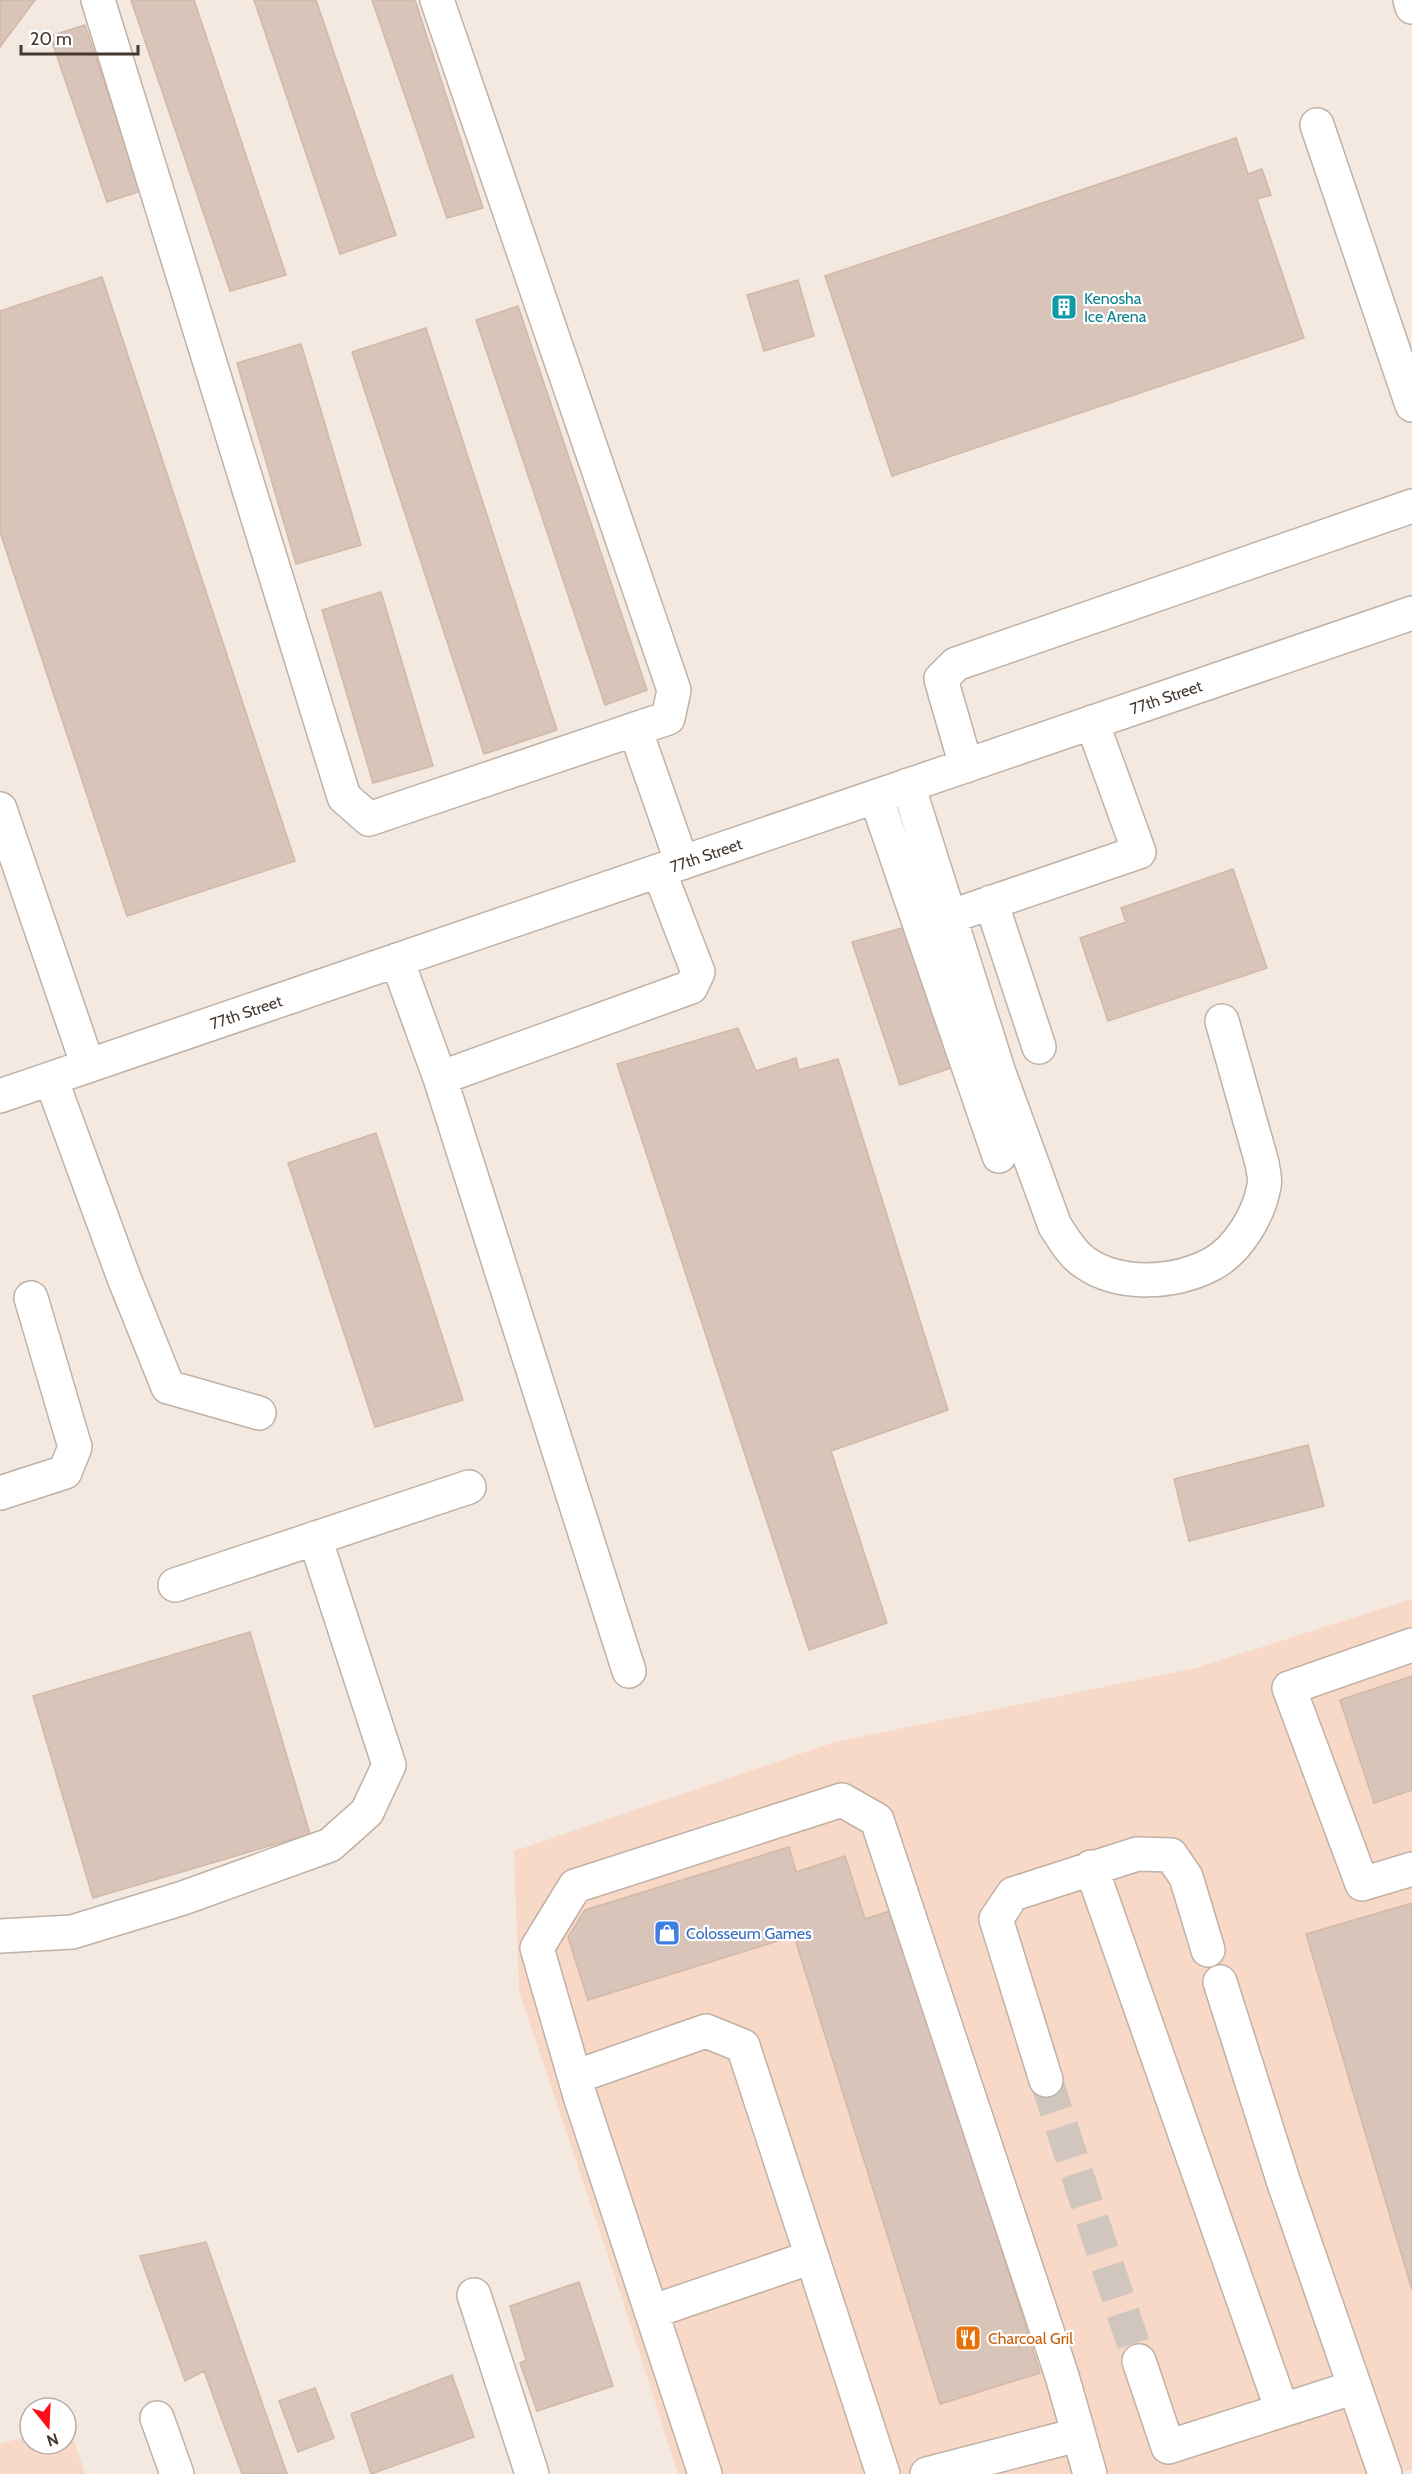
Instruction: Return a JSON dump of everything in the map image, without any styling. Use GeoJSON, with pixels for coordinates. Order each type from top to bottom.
{"type":"FeatureCollection","features":[{"type":"Feature","properties":{"kind":"street"},"geometry":{"type":"LineString","coordinates":[[98,0],[344,797],[369,819],[668,718],[674,690],[437,0]]}},
{"type":"Feature","properties":{"kind":"street"},"geometry":{"type":"LineString","coordinates":[[1410,0],[1412,7]]}},
{"type":"Feature","properties":{"kind":"street"},"geometry":{"type":"LineString","coordinates":[[1317,125],[1412,405]]}},
{"type":"Feature","properties":{"kind":"street"},"geometry":{"type":"LineString","coordinates":[[966,766],[941,679],[956,664],[1412,506]]}},
{"type":"Feature","properties":{"kind":"street","name":"77th Street"},"geometry":{"type":"LineString","coordinates":[[0,1096],[1412,613]]}},
{"type":"Feature","properties":{"kind":"street"},"geometry":{"type":"LineString","coordinates":[[950,917],[1139,852],[1092,722]]}},
{"type":"Feature","properties":{"kind":"street"},"geometry":{"type":"LineString","coordinates":[[440,1078],[691,987],[698,972],[634,729]]}},
{"type":"Feature","properties":{"kind":"street"},"geometry":{"type":"LineString","coordinates":[[908,785],[999,1073],[1055,1226],[1082,1261],[1106,1273],[1133,1279],[1165,1279],[1212,1264],[1227,1253],[1242,1236],[1260,1204],[1265,1184],[1263,1163],[1222,1021]]}},
{"type":"Feature","properties":{"kind":"street"},"geometry":{"type":"LineString","coordinates":[[876,797],[999,1156]]}},
{"type":"Feature","properties":{"kind":"street"},"geometry":{"type":"LineString","coordinates":[[0,808],[88,1066]]}},
{"type":"Feature","properties":{"kind":"street"},"geometry":{"type":"LineString","coordinates":[[991,903],[1040,1047]]}},
{"type":"Feature","properties":{"kind":"street"},"geometry":{"type":"LineString","coordinates":[[397,960],[440,1078],[629,1671]]}},
{"type":"Feature","properties":{"kind":"street"},"geometry":{"type":"LineString","coordinates":[[51,1079],[124,1278],[168,1387],[259,1413]]}},
{"type":"Feature","properties":{"kind":"street"},"geometry":{"type":"LineString","coordinates":[[0,1493],[65,1472],[75,1447],[31,1298]]}},
{"type":"Feature","properties":{"kind":"street"},"geometry":{"type":"LineString","coordinates":[[175,1584],[469,1487]]}},
{"type":"Feature","properties":{"kind":"street"},"geometry":{"type":"LineString","coordinates":[[0,1936],[72,1932],[183,1898],[330,1845],[367,1812],[389,1765],[315,1538]]}},
{"type":"Feature","properties":{"kind":"street"},"geometry":{"type":"LineString","coordinates":[[1412,1645],[1290,1688],[1362,1884],[1412,1869]]}},
{"type":"Feature","properties":{"kind":"street"},"geometry":{"type":"LineString","coordinates":[[705,2474],[575,2077],[537,1948],[575,1886],[842,1800],[877,1820],[1062,2376],[1090,2474]]}},
{"type":"Feature","properties":{"kind":"street"},"geometry":{"type":"LineString","coordinates":[[1046,2080],[996,1919],[1013,1894],[1137,1854],[1171,1855],[1186,1877],[1208,1950]]}},
{"type":"Feature","properties":{"kind":"street"},"geometry":{"type":"LineString","coordinates":[[1091,1867],[1282,2410]]}},
{"type":"Feature","properties":{"kind":"street"},"geometry":{"type":"LineString","coordinates":[[1220,1982],[1284,2183],[1385,2474]]}},
{"type":"Feature","properties":{"kind":"street"},"geometry":{"type":"LineString","coordinates":[[575,2077],[706,2031],[743,2046],[883,2474]]}},
{"type":"Feature","properties":{"kind":"street"},"geometry":{"type":"LineString","coordinates":[[651,2312],[812,2257]]}},
{"type":"Feature","properties":{"kind":"street"},"geometry":{"type":"LineString","coordinates":[[474,2295],[532,2474]]}},
{"type":"Feature","properties":{"kind":"street"},"geometry":{"type":"LineString","coordinates":[[1139,2361],[1168,2447],[1355,2387]]}},
{"type":"Feature","properties":{"kind":"street"},"geometry":{"type":"LineString","coordinates":[[157,2418],[177,2474]]}},
{"type":"Feature","properties":{"kind":"street"},"geometry":{"type":"LineString","coordinates":[[927,2474],[1077,2435]]}},
{"type":"Feature","properties":{"kind":"shaded area"},"geometry":{"type":"Polygon","coordinates":[[[1412,1599],[1412,2469],[1394,2474],[678,2474],[622,2298],[519,1991],[514,1851],[835,1742],[1196,1668],[1412,1599]]]}},
{"type":"Feature","properties":{"kind":"shaded area"},"geometry":{"type":"Polygon","coordinates":[[[18,2439],[18,2456],[78,2456],[78,2452],[85,2474],[0,2474],[0,2444],[18,2439]]]}},
{"type":"Feature","properties":{"kind":"building"},"geometry":{"type":"Polygon","coordinates":[[[0,0],[35,0],[0,47],[0,0]]]}},
{"type":"Feature","properties":{"kind":"building"},"geometry":{"type":"Polygon","coordinates":[[[131,0],[194,0],[286,275],[230,291],[131,0]]]}},
{"type":"Feature","properties":{"kind":"building"},"geometry":{"type":"Polygon","coordinates":[[[254,0],[316,0],[396,235],[340,254],[254,0]]]}},
{"type":"Feature","properties":{"kind":"building"},"geometry":{"type":"Polygon","coordinates":[[[372,0],[415,0],[483,208],[447,218],[372,0]]]}},
{"type":"Feature","properties":{"kind":"building"},"geometry":{"type":"Polygon","coordinates":[[[85,25],[141,191],[107,202],[50,36],[85,25]]]}},
{"type":"Feature","properties":{"kind":"building","name":"Kenosha Ice Arena"},"geometry":{"type":"Polygon","coordinates":[[[1236,138],[1248,174],[1262,169],[1271,195],[1257,199],[1304,338],[892,476],[825,276],[1236,138]]]}},
{"type":"Feature","properties":{"kind":"building"},"geometry":{"type":"Polygon","coordinates":[[[102,277],[295,861],[127,916],[0,532],[0,311],[102,277]]]}},
{"type":"Feature","properties":{"kind":"building"},"geometry":{"type":"Polygon","coordinates":[[[798,280],[814,336],[764,351],[747,295],[798,280]]]}},
{"type":"Feature","properties":{"kind":"building"},"geometry":{"type":"Polygon","coordinates":[[[518,306],[647,690],[605,705],[476,320],[518,306]]]}},
{"type":"Feature","properties":{"kind":"building"},"geometry":{"type":"Polygon","coordinates":[[[426,328],[557,730],[484,754],[352,352],[426,328]]]}},
{"type":"Feature","properties":{"kind":"building"},"geometry":{"type":"Polygon","coordinates":[[[301,344],[361,545],[296,564],[237,363],[301,344]]]}},
{"type":"Feature","properties":{"kind":"building"},"geometry":{"type":"Polygon","coordinates":[[[381,592],[433,766],[373,783],[322,610],[381,592]]]}},
{"type":"Feature","properties":{"kind":"building"},"geometry":{"type":"Polygon","coordinates":[[[1233,869],[1267,968],[1108,1021],[1080,938],[1126,922],[1121,908],[1233,869]]]}},
{"type":"Feature","properties":{"kind":"building"},"geometry":{"type":"Polygon","coordinates":[[[913,925],[957,1066],[900,1085],[852,942],[913,925]]]}},
{"type":"Feature","properties":{"kind":"building"},"geometry":{"type":"Polygon","coordinates":[[[738,1028],[756,1071],[796,1058],[799,1070],[838,1059],[948,1410],[831,1451],[887,1623],[809,1650],[617,1064],[738,1028]]]}},
{"type":"Feature","properties":{"kind":"building"},"geometry":{"type":"Polygon","coordinates":[[[376,1133],[463,1400],[375,1427],[288,1163],[376,1133]]]}},
{"type":"Feature","properties":{"kind":"building"},"geometry":{"type":"Polygon","coordinates":[[[1308,1445],[1324,1506],[1189,1541],[1174,1479],[1308,1445]]]}},
{"type":"Feature","properties":{"kind":"building"},"geometry":{"type":"Polygon","coordinates":[[[250,1632],[310,1834],[93,1898],[33,1696],[250,1632]]]}},
{"type":"Feature","properties":{"kind":"building"},"geometry":{"type":"Polygon","coordinates":[[[1412,1676],[1412,1790],[1374,1803],[1340,1700],[1412,1676]]]}},
{"type":"Feature","properties":{"kind":"building"},"geometry":{"type":"Polygon","coordinates":[[[789,1847],[796,1872],[845,1856],[865,1919],[896,1909],[1040,2373],[940,2404],[794,1936],[588,2000],[568,1937],[585,1910],[789,1847]]]}},
{"type":"Feature","properties":{"kind":"building"},"geometry":{"type":"Polygon","coordinates":[[[1412,1903],[1412,2290],[1306,1934],[1412,1903]]]}},
{"type":"Feature","properties":{"kind":"building"},"geometry":{"type":"Polygon","coordinates":[[[206,2242],[287,2474],[242,2474],[204,2371],[185,2381],[140,2256],[206,2242]]]}},
{"type":"Feature","properties":{"kind":"building"},"geometry":{"type":"Polygon","coordinates":[[[579,2282],[613,2386],[537,2411],[520,2363],[526,2360],[510,2306],[579,2282]]]}},
{"type":"Feature","properties":{"kind":"building"},"geometry":{"type":"Polygon","coordinates":[[[452,2375],[474,2437],[371,2474],[351,2414],[452,2375]]]}},
{"type":"Feature","properties":{"kind":"building"},"geometry":{"type":"Polygon","coordinates":[[[315,2388],[334,2438],[298,2452],[279,2401],[315,2388]]]}},
{"type":"Feature","properties":{"kind":"tunnel"},"geometry":{"type":"LineString","coordinates":[[1046,2080],[1139,2361]]}},
{"type":"Feature","properties":{"kind":"place","name":"Kenosha Ice Arena"},"geometry":{"type":"Point","coordinates":[1064,307]}},
{"type":"Feature","properties":{"kind":"place","name":"Colosseum Games"},"geometry":{"type":"Point","coordinates":[667,1933]}},
{"type":"Feature","properties":{"kind":"place","name":"Charcoal Gril"},"geometry":{"type":"Point","coordinates":[968,2338]}}]}
